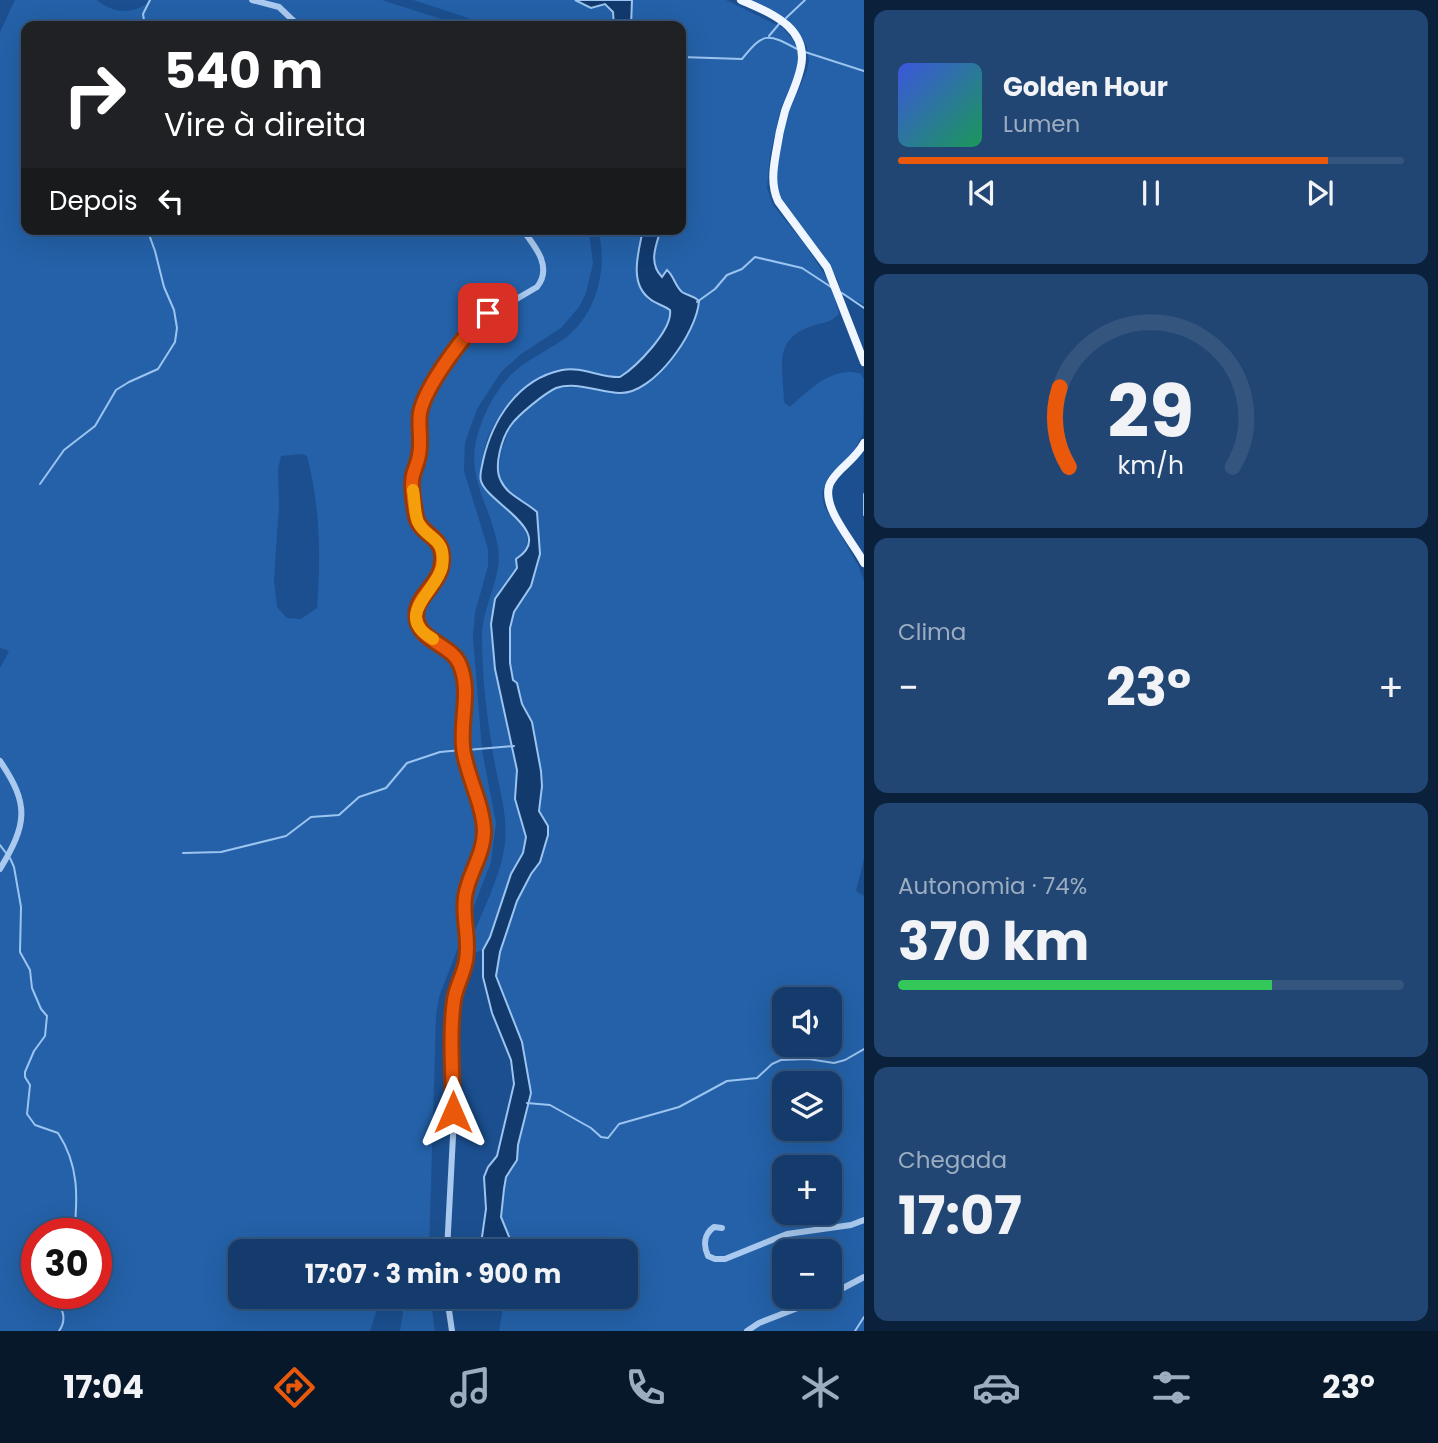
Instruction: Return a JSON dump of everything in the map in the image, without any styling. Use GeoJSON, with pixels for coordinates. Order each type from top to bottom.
{"type":"FeatureCollection","features":[{"type":"Feature","properties":{"kind":"main road"},"geometry":{"type":"LineString","coordinates":[[741,0],[777,18],[789,27],[800,44],[803,65],[781,125],[773,169],[774,191],[778,201],[827,267],[864,362]]}},
{"type":"Feature","properties":{"kind":"main road"},"geometry":{"type":"LineString","coordinates":[[864,443],[850,463],[830,482],[827,497],[831,509],[864,563]]}},
{"type":"Feature","properties":{"kind":"street"},"geometry":{"type":"LineString","coordinates":[[252,0],[279,7],[294,21]]}},
{"type":"Feature","properties":{"kind":"street"},"geometry":{"type":"LineString","coordinates":[[448,1239],[453,1136],[454,1002],[467,959],[465,894],[482,847],[484,833],[464,754],[464,674],[452,653],[422,631],[416,617],[419,603],[438,578],[442,556],[439,543],[423,530],[417,520],[412,483],[420,450],[420,411],[440,371],[479,321],[537,287],[543,280],[544,266],[527,235]]}},
{"type":"Feature","properties":{"kind":"street"},"geometry":{"type":"LineString","coordinates":[[0,761],[17,788],[22,810],[18,837],[0,869]]}},
{"type":"Feature","properties":{"kind":"street"},"geometry":{"type":"LineString","coordinates":[[722,1228],[714,1227],[710,1230],[705,1241],[708,1256],[715,1259],[725,1259],[787,1234],[851,1225],[864,1220]]}},
{"type":"Feature","properties":{"kind":"street"},"geometry":{"type":"LineString","coordinates":[[842,1289],[864,1277]]}},
{"type":"Feature","properties":{"kind":"street"},"geometry":{"type":"LineString","coordinates":[[449,1309],[452,1331]]}},
{"type":"Feature","properties":{"kind":"street"},"geometry":{"type":"LineString","coordinates":[[747,1331],[796,1309]]}},
{"type":"Feature","properties":{"kind":"shaded area"},"geometry":{"type":"Polygon","coordinates":[[[15,0],[97,0],[110,8],[124,11],[138,8],[151,0],[382,0],[447,21],[21,21],[21,235],[589,235],[593,263],[586,293],[579,307],[561,328],[521,354],[501,372],[477,409],[465,443],[464,471],[488,549],[488,566],[475,613],[473,637],[482,750],[496,823],[491,862],[439,997],[436,1016],[429,1239],[228,1239],[228,1309],[377,1309],[370,1331],[0,1331],[0,668],[9,651],[0,648],[0,32],[15,0]],[[281,456],[278,469],[279,506],[274,580],[277,607],[287,618],[301,619],[317,608],[319,570],[315,494],[307,456],[281,456]]]}},
{"type":"Feature","properties":{"kind":"shaded area"},"geometry":{"type":"Polygon","coordinates":[[[413,0],[575,0],[587,6],[607,5],[613,12],[614,21],[478,21],[413,0]]]}},
{"type":"Feature","properties":{"kind":"shaded area"},"geometry":{"type":"Polygon","coordinates":[[[575,0],[632,0],[631,21],[614,21],[613,12],[605,4],[591,8],[575,0]]]}},
{"type":"Feature","properties":{"kind":"shaded area"},"geometry":{"type":"Polygon","coordinates":[[[632,0],[726,0],[783,28],[798,46],[799,67],[781,108],[770,155],[767,188],[773,205],[806,246],[830,283],[839,313],[831,320],[801,331],[786,345],[782,365],[784,402],[790,407],[822,381],[841,373],[861,374],[864,380],[863,434],[851,456],[828,477],[822,493],[824,506],[859,567],[864,581],[864,859],[856,891],[864,896],[864,1331],[499,1331],[502,1309],[638,1309],[638,1239],[510,1239],[501,1217],[506,1177],[517,1160],[531,1093],[522,1042],[496,977],[500,952],[517,901],[544,852],[548,826],[539,811],[541,771],[532,722],[522,704],[517,683],[513,680],[510,663],[510,628],[516,607],[531,586],[540,554],[537,512],[513,497],[498,474],[502,449],[511,424],[549,391],[582,387],[623,393],[640,387],[678,352],[691,328],[698,301],[682,291],[667,271],[662,277],[655,260],[659,235],[686,235],[686,21],[631,21],[632,0]]]}},
{"type":"Feature","properties":{"kind":"shaded area"},"geometry":{"type":"Polygon","coordinates":[[[746,0],[864,0],[864,304],[842,295],[838,280],[822,253],[780,201],[775,184],[781,141],[789,112],[807,70],[807,47],[796,28],[746,0]]]}},
{"type":"Feature","properties":{"kind":"shaded area"},"geometry":{"type":"Polygon","coordinates":[[[599,235],[642,235],[637,275],[654,302],[670,310],[669,318],[652,347],[620,377],[572,370],[558,372],[532,383],[502,412],[486,442],[480,479],[494,500],[519,519],[526,532],[527,541],[526,549],[516,559],[517,568],[495,599],[491,624],[495,669],[517,770],[515,800],[526,837],[523,853],[511,874],[490,937],[483,950],[471,954],[466,952],[499,870],[505,842],[503,806],[488,720],[482,650],[485,614],[499,559],[495,532],[476,476],[475,446],[485,414],[503,384],[521,366],[568,336],[587,314],[601,272],[599,235]]]}},
{"type":"Feature","properties":{"kind":"shaded area"},"geometry":{"type":"Polygon","coordinates":[[[642,235],[659,235],[654,254],[658,272],[662,277],[667,270],[682,292],[699,301],[691,329],[672,359],[659,373],[633,391],[620,393],[580,386],[556,388],[525,410],[511,425],[498,460],[499,475],[504,486],[537,512],[540,554],[531,586],[514,612],[510,628],[510,663],[513,680],[517,683],[522,704],[532,722],[541,771],[539,811],[548,826],[548,835],[540,862],[517,901],[500,952],[496,976],[522,1042],[531,1093],[517,1160],[506,1177],[504,1189],[501,1217],[510,1239],[482,1239],[486,1209],[484,1177],[497,1156],[514,1084],[511,1060],[492,1013],[483,977],[483,950],[511,874],[523,853],[526,837],[515,799],[517,770],[495,669],[491,624],[495,599],[517,568],[516,559],[527,549],[529,539],[525,528],[486,490],[480,476],[487,446],[500,417],[509,404],[532,382],[569,369],[620,377],[644,357],[660,337],[666,328],[670,310],[643,292],[637,276],[642,235]]]}},
{"type":"Feature","properties":{"kind":"shaded area"},"geometry":{"type":"Polygon","coordinates":[[[401,1309],[432,1309],[435,1331],[400,1331],[403,1313],[401,1309]]]}},
{"type":"Feature","properties":{"kind":"waterway"},"geometry":{"type":"LineString","coordinates":[[144,21],[143,14],[150,0]]}},
{"type":"Feature","properties":{"kind":"waterway"},"geometry":{"type":"LineString","coordinates":[[786,18],[805,0]]}},
{"type":"Feature","properties":{"kind":"waterway"},"geometry":{"type":"LineString","coordinates":[[769,36],[779,24]]}},
{"type":"Feature","properties":{"kind":"waterway"},"geometry":{"type":"LineString","coordinates":[[686,57],[742,59],[766,38],[779,40],[797,49]]}},
{"type":"Feature","properties":{"kind":"waterway"},"geometry":{"type":"LineString","coordinates":[[805,52],[864,71]]}},
{"type":"Feature","properties":{"kind":"waterway"},"geometry":{"type":"LineString","coordinates":[[40,484],[64,450],[95,426],[116,390],[158,369],[175,342],[177,328],[174,310],[164,287],[149,235]]}},
{"type":"Feature","properties":{"kind":"waterway"},"geometry":{"type":"LineString","coordinates":[[697,302],[715,289],[727,275],[742,269],[755,257],[802,268],[831,287]]}},
{"type":"Feature","properties":{"kind":"waterway"},"geometry":{"type":"LineString","coordinates":[[842,293],[864,308]]}},
{"type":"Feature","properties":{"kind":"waterway"},"geometry":{"type":"LineString","coordinates":[[864,494],[864,515]]}},
{"type":"Feature","properties":{"kind":"waterway"},"geometry":{"type":"LineString","coordinates":[[467,750],[514,746]]}},
{"type":"Feature","properties":{"kind":"waterway"},"geometry":{"type":"LineString","coordinates":[[183,853],[221,852],[286,836],[311,817],[339,815],[359,797],[386,788],[407,763],[440,752],[462,750]]}},
{"type":"Feature","properties":{"kind":"waterway"},"geometry":{"type":"LineString","coordinates":[[0,845],[6,853]]}},
{"type":"Feature","properties":{"kind":"waterway"},"geometry":{"type":"LineString","coordinates":[[10,858],[21,907],[20,952],[30,970],[32,988],[47,1016],[45,1036],[34,1051],[25,1072],[30,1085],[27,1114],[35,1125],[58,1133],[65,1145],[75,1182],[75,1218]]}},
{"type":"Feature","properties":{"kind":"waterway"},"geometry":{"type":"LineString","coordinates":[[527,1103],[550,1105],[591,1128],[601,1137],[608,1138],[619,1124],[679,1107],[727,1081],[757,1078],[772,1064],[781,1060],[808,1059],[834,1063],[864,1049]]}},
{"type":"Feature","properties":{"kind":"waterway"},"geometry":{"type":"LineString","coordinates":[[59,1331],[63,1321],[61,1309]]}},
{"type":"Feature","properties":{"kind":"waterway"},"geometry":{"type":"LineString","coordinates":[[855,1331],[864,1317]]}},
{"type":"Feature","properties":{"kind":"slow traffic"},"geometry":{"type":"LineString","coordinates":[[413,490],[417,520],[423,530],[439,543],[442,550],[438,578],[421,598],[416,617],[422,631],[433,639]]}},
{"type":"Feature","properties":{"kind":"route"},"geometry":{"type":"LineString","coordinates":[[453,1112],[454,1002],[467,959],[465,894],[482,847],[484,833],[464,754],[464,674],[452,653],[422,631],[416,617],[421,598],[438,578],[442,550],[439,543],[423,530],[417,520],[412,476],[419,458],[420,411],[423,404],[440,371],[488,313]]}}]}
